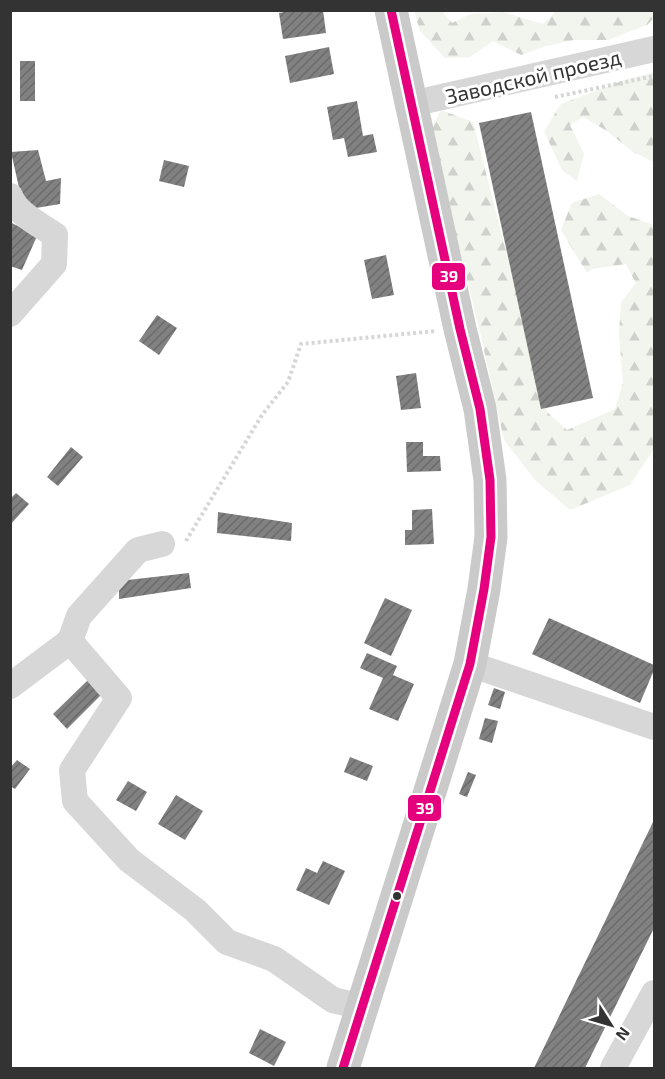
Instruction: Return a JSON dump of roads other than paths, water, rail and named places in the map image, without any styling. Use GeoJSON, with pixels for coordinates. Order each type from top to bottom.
{"type":"FeatureCollection","features":[{"type":"Feature","properties":{"kind":"main road"},"geometry":{"type":"LineString","coordinates":[[343,1068],[470,664],[491,537],[490,480],[480,410],[460,329],[391,10]]}},
{"type":"Feature","properties":{"kind":"street","name":"Заводской проезд"},"geometry":{"type":"LineString","coordinates":[[411,104],[654,49]]}},
{"type":"Feature","properties":{"kind":"street"},"geometry":{"type":"LineString","coordinates":[[10,196],[14,205],[55,235],[54,264],[10,314]]}},
{"type":"Feature","properties":{"kind":"street"},"geometry":{"type":"LineString","coordinates":[[10,686],[70,640],[79,616],[138,550],[174,543]]}},
{"type":"Feature","properties":{"kind":"street"},"geometry":{"type":"LineString","coordinates":[[70,640],[119,698],[72,770],[75,801],[129,860],[195,910],[227,942],[274,959],[333,1000],[362,1007]]}},
{"type":"Feature","properties":{"kind":"street"},"geometry":{"type":"LineString","coordinates":[[470,664],[654,727]]}},
{"type":"Feature","properties":{"kind":"street"},"geometry":{"type":"LineString","coordinates":[[613,1068],[654,993]]}}]}
